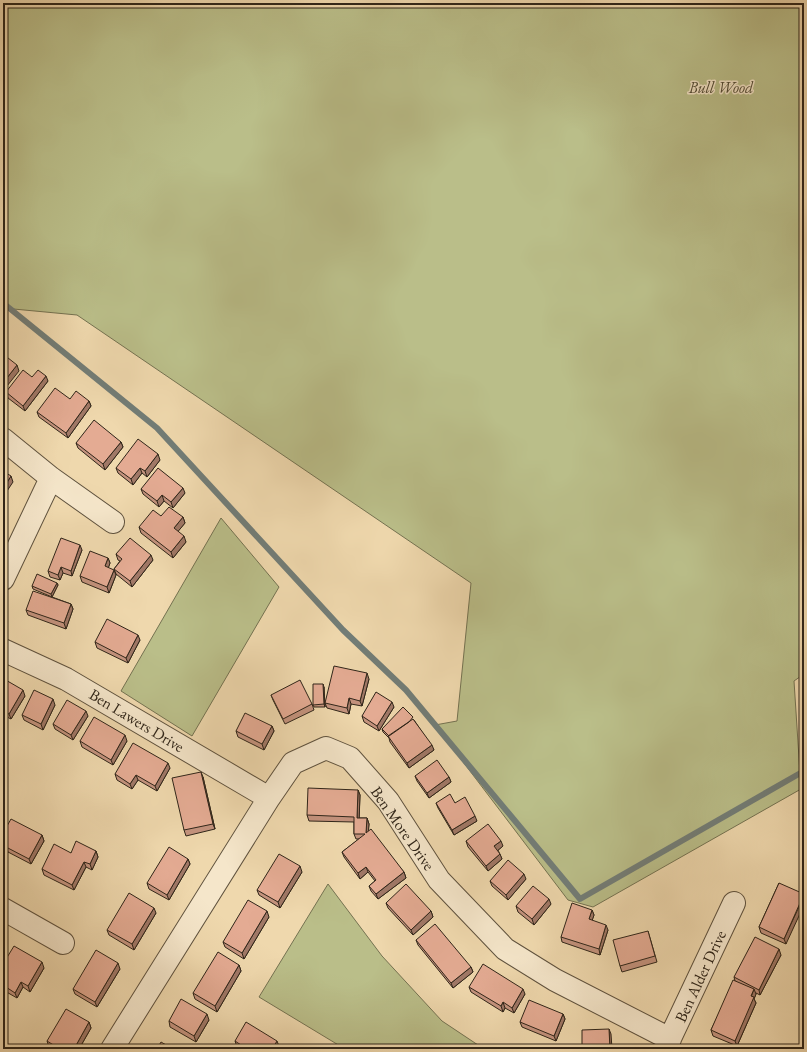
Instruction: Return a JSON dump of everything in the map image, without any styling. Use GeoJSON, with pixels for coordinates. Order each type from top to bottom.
{"type":"FeatureCollection","features":[{"type":"Feature","properties":{"kind":"street"},"geometry":{"type":"LineString","coordinates":[[3,439],[51,478],[113,522]]}},
{"type":"Feature","properties":{"kind":"street"},"geometry":{"type":"LineString","coordinates":[[3,580],[51,478]]}},
{"type":"Feature","properties":{"kind":"street","name":"Ben Lawers Drive"},"geometry":{"type":"LineString","coordinates":[[3,650],[66,678],[269,798]]}},
{"type":"Feature","properties":{"kind":"street","name":"Ben More Drive"},"geometry":{"type":"LineString","coordinates":[[112,1049],[269,798],[293,763],[326,748],[350,758],[388,801],[439,880],[505,949],[555,980],[667,1044]]}},
{"type":"Feature","properties":{"kind":"street","name":"Ben Alder Drive"},"geometry":{"type":"LineString","coordinates":[[667,1044],[734,903]]}},
{"type":"Feature","properties":{"kind":"street"},"geometry":{"type":"LineString","coordinates":[[3,909],[64,943]]}},
{"type":"Feature","properties":{"kind":"green space","name":"Bull Wood"},"geometry":{"type":"Polygon","coordinates":[[[3,3],[804,3],[804,674],[794,681],[801,789],[593,907],[568,900],[435,725],[457,721],[471,583],[77,315],[3,308],[3,3]]]}},
{"type":"Feature","properties":{"kind":"green space"},"geometry":{"type":"Polygon","coordinates":[[[221,518],[279,587],[192,736],[121,691],[221,518]]]}},
{"type":"Feature","properties":{"kind":"green space"},"geometry":{"type":"Polygon","coordinates":[[[328,884],[382,956],[442,1021],[484,1049],[345,1049],[259,997],[328,884]]]}},
{"type":"Feature","properties":{"kind":"building"},"geometry":{"type":"Polygon","coordinates":[[[3,354],[17,365],[3,383],[3,354]]]}},
{"type":"Feature","properties":{"kind":"building"},"geometry":{"type":"Polygon","coordinates":[[[23,370],[32,377],[38,370],[46,376],[23,406],[6,392],[23,370]]]}},
{"type":"Feature","properties":{"kind":"building"},"geometry":{"type":"Polygon","coordinates":[[[55,388],[70,399],[76,391],[89,401],[66,433],[37,412],[55,388]]]}},
{"type":"Feature","properties":{"kind":"building"},"geometry":{"type":"Polygon","coordinates":[[[94,420],[121,442],[103,464],[76,443],[94,420]]]}},
{"type":"Feature","properties":{"kind":"building"},"geometry":{"type":"Polygon","coordinates":[[[138,439],[158,454],[145,471],[140,468],[131,479],[116,468],[138,439]]]}},
{"type":"Feature","properties":{"kind":"building"},"geometry":{"type":"Polygon","coordinates":[[[158,468],[183,488],[171,502],[162,495],[157,501],[141,489],[158,468]]]}},
{"type":"Feature","properties":{"kind":"building"},"geometry":{"type":"Polygon","coordinates":[[[3,471],[11,476],[3,489],[3,471]]]}},
{"type":"Feature","properties":{"kind":"building"},"geometry":{"type":"Polygon","coordinates":[[[169,507],[183,517],[174,528],[184,536],[171,552],[139,527],[153,510],[161,516],[169,507]]]}},
{"type":"Feature","properties":{"kind":"building"},"geometry":{"type":"Polygon","coordinates":[[[61,538],[80,545],[71,571],[61,567],[58,575],[48,571],[61,538]]]}},
{"type":"Feature","properties":{"kind":"building"},"geometry":{"type":"Polygon","coordinates":[[[130,538],[151,555],[130,581],[114,569],[122,559],[116,554],[130,538]]]}},
{"type":"Feature","properties":{"kind":"building"},"geometry":{"type":"Polygon","coordinates":[[[90,551],[108,558],[105,566],[114,570],[107,587],[80,576],[90,551]]]}},
{"type":"Feature","properties":{"kind":"building"},"geometry":{"type":"Polygon","coordinates":[[[37,574],[57,583],[51,594],[32,586],[37,574]]]}},
{"type":"Feature","properties":{"kind":"building"},"geometry":{"type":"Polygon","coordinates":[[[33,591],[71,604],[64,623],[26,610],[33,591]]]}},
{"type":"Feature","properties":{"kind":"building"},"geometry":{"type":"Polygon","coordinates":[[[107,619],[138,635],[126,658],[95,642],[107,619]]]}},
{"type":"Feature","properties":{"kind":"building"},"geometry":{"type":"Polygon","coordinates":[[[334,666],[367,673],[360,701],[349,698],[347,708],[325,703],[334,666]]]}},
{"type":"Feature","properties":{"kind":"building"},"geometry":{"type":"Polygon","coordinates":[[[4,679],[23,690],[9,714],[3,711],[4,679]]]}},
{"type":"Feature","properties":{"kind":"building"},"geometry":{"type":"Polygon","coordinates":[[[300,680],[312,704],[283,719],[271,695],[300,680]]]}},
{"type":"Feature","properties":{"kind":"building"},"geometry":{"type":"Polygon","coordinates":[[[313,684],[323,684],[324,704],[313,705],[313,684]]]}},
{"type":"Feature","properties":{"kind":"building"},"geometry":{"type":"Polygon","coordinates":[[[34,690],[53,699],[41,724],[22,715],[34,690]]]}},
{"type":"Feature","properties":{"kind":"building"},"geometry":{"type":"Polygon","coordinates":[[[376,692],[392,702],[377,726],[362,716],[376,692]]]}},
{"type":"Feature","properties":{"kind":"building"},"geometry":{"type":"Polygon","coordinates":[[[67,700],[86,711],[71,735],[53,724],[67,700]]]}},
{"type":"Feature","properties":{"kind":"building"},"geometry":{"type":"Polygon","coordinates":[[[403,707],[413,717],[409,722],[389,736],[382,729],[403,707]]]}},
{"type":"Feature","properties":{"kind":"building"},"geometry":{"type":"Polygon","coordinates":[[[245,713],[272,726],[262,744],[236,731],[245,713]]]}},
{"type":"Feature","properties":{"kind":"building"},"geometry":{"type":"Polygon","coordinates":[[[94,717],[125,735],[111,760],[80,741],[94,717]]]}},
{"type":"Feature","properties":{"kind":"building"},"geometry":{"type":"Polygon","coordinates":[[[413,719],[432,745],[407,763],[388,736],[413,719]]]}},
{"type":"Feature","properties":{"kind":"building"},"geometry":{"type":"Polygon","coordinates":[[[133,743],[168,763],[155,786],[136,775],[130,784],[115,774],[133,743]]]}},
{"type":"Feature","properties":{"kind":"building"},"geometry":{"type":"Polygon","coordinates":[[[437,760],[449,777],[427,793],[415,776],[437,760]]]}},
{"type":"Feature","properties":{"kind":"building"},"geometry":{"type":"Polygon","coordinates":[[[201,772],[213,824],[184,830],[172,778],[201,772]]]}},
{"type":"Feature","properties":{"kind":"building"},"geometry":{"type":"Polygon","coordinates":[[[308,788],[358,790],[357,818],[367,818],[366,833],[371,829],[404,872],[376,894],[369,886],[376,880],[366,867],[358,873],[342,852],[365,834],[354,834],[354,817],[307,815],[308,788]]]}},
{"type":"Feature","properties":{"kind":"building"},"geometry":{"type":"Polygon","coordinates":[[[450,794],[455,803],[465,797],[475,816],[452,830],[436,803],[450,794]]]}},
{"type":"Feature","properties":{"kind":"building"},"geometry":{"type":"Polygon","coordinates":[[[11,819],[42,835],[29,859],[6,847],[3,850],[3,833],[11,819]]]}},
{"type":"Feature","properties":{"kind":"building"},"geometry":{"type":"Polygon","coordinates":[[[488,824],[501,841],[494,846],[500,854],[486,866],[466,841],[488,824]]]}},
{"type":"Feature","properties":{"kind":"building"},"geometry":{"type":"Polygon","coordinates":[[[76,841],[96,851],[90,864],[84,862],[72,885],[42,869],[54,844],[71,853],[76,841]]]}},
{"type":"Feature","properties":{"kind":"building"},"geometry":{"type":"Polygon","coordinates":[[[169,847],[188,859],[167,895],[147,883],[169,847]]]}},
{"type":"Feature","properties":{"kind":"building"},"geometry":{"type":"Polygon","coordinates":[[[279,854],[300,866],[278,902],[257,890],[279,854]]]}},
{"type":"Feature","properties":{"kind":"building"},"geometry":{"type":"Polygon","coordinates":[[[508,860],[524,874],[506,895],[490,881],[508,860]]]}},
{"type":"Feature","properties":{"kind":"building"},"geometry":{"type":"Polygon","coordinates":[[[779,883],[804,894],[784,939],[759,927],[779,883]]]}},
{"type":"Feature","properties":{"kind":"building"},"geometry":{"type":"Polygon","coordinates":[[[406,884],[431,911],[411,930],[386,903],[406,884]]]}},
{"type":"Feature","properties":{"kind":"building"},"geometry":{"type":"Polygon","coordinates":[[[533,886],[549,899],[532,919],[516,906],[533,886]]]}},
{"type":"Feature","properties":{"kind":"building"},"geometry":{"type":"Polygon","coordinates":[[[129,893],[154,908],[132,944],[107,930],[129,893]]]}},
{"type":"Feature","properties":{"kind":"building"},"geometry":{"type":"Polygon","coordinates":[[[248,900],[267,911],[242,953],[223,942],[248,900]]]}},
{"type":"Feature","properties":{"kind":"building"},"geometry":{"type":"Polygon","coordinates":[[[572,903],[592,910],[589,919],[606,925],[599,949],[561,937],[572,903]]]}},
{"type":"Feature","properties":{"kind":"building"},"geometry":{"type":"Polygon","coordinates":[[[435,924],[471,967],[451,983],[416,940],[435,924]]]}},
{"type":"Feature","properties":{"kind":"building"},"geometry":{"type":"Polygon","coordinates":[[[648,931],[655,956],[620,966],[613,940],[648,931]]]}},
{"type":"Feature","properties":{"kind":"building"},"geometry":{"type":"Polygon","coordinates":[[[755,937],[779,949],[759,990],[734,977],[755,937]]]}},
{"type":"Feature","properties":{"kind":"building"},"geometry":{"type":"Polygon","coordinates":[[[14,946],[42,962],[28,986],[21,982],[15,993],[3,985],[3,964],[14,946]]]}},
{"type":"Feature","properties":{"kind":"building"},"geometry":{"type":"Polygon","coordinates":[[[96,950],[118,963],[95,1002],[73,989],[96,950]]]}},
{"type":"Feature","properties":{"kind":"building"},"geometry":{"type":"Polygon","coordinates":[[[218,952],[239,965],[215,1006],[193,993],[218,952]]]}},
{"type":"Feature","properties":{"kind":"building"},"geometry":{"type":"Polygon","coordinates":[[[483,964],[523,989],[512,1008],[503,1002],[501,1006],[469,987],[483,964]]]}},
{"type":"Feature","properties":{"kind":"building"},"geometry":{"type":"Polygon","coordinates":[[[733,980],[754,989],[751,996],[754,997],[735,1041],[711,1030],[733,980]]]}},
{"type":"Feature","properties":{"kind":"building"},"geometry":{"type":"Polygon","coordinates":[[[181,999],[207,1014],[194,1036],[169,1021],[181,999]]]}},
{"type":"Feature","properties":{"kind":"building"},"geometry":{"type":"Polygon","coordinates":[[[529,1000],[563,1014],[554,1036],[520,1022],[529,1000]]]}},
{"type":"Feature","properties":{"kind":"building"},"geometry":{"type":"Polygon","coordinates":[[[66,1009],[89,1022],[74,1049],[60,1049],[47,1041],[66,1009]]]}},
{"type":"Feature","properties":{"kind":"building"},"geometry":{"type":"Polygon","coordinates":[[[246,1022],[277,1041],[272,1049],[247,1049],[235,1041],[246,1022]]]}},
{"type":"Feature","properties":{"kind":"building"},"geometry":{"type":"Polygon","coordinates":[[[609,1029],[610,1049],[582,1049],[582,1030],[609,1029]]]}},
{"type":"Feature","properties":{"kind":"building"},"geometry":{"type":"Polygon","coordinates":[[[161,1042],[173,1049],[157,1049],[161,1042]]]}},
{"type":"Feature","properties":{"kind":"building"},"geometry":{"type":"Polygon","coordinates":[[[280,1045],[287,1049],[278,1049],[280,1045]]]}},
{"type":"Feature","properties":{"kind":"waterway"},"geometry":{"type":"LineString","coordinates":[[3,303],[157,428],[343,630],[406,690],[580,899],[804,771]]}}]}
